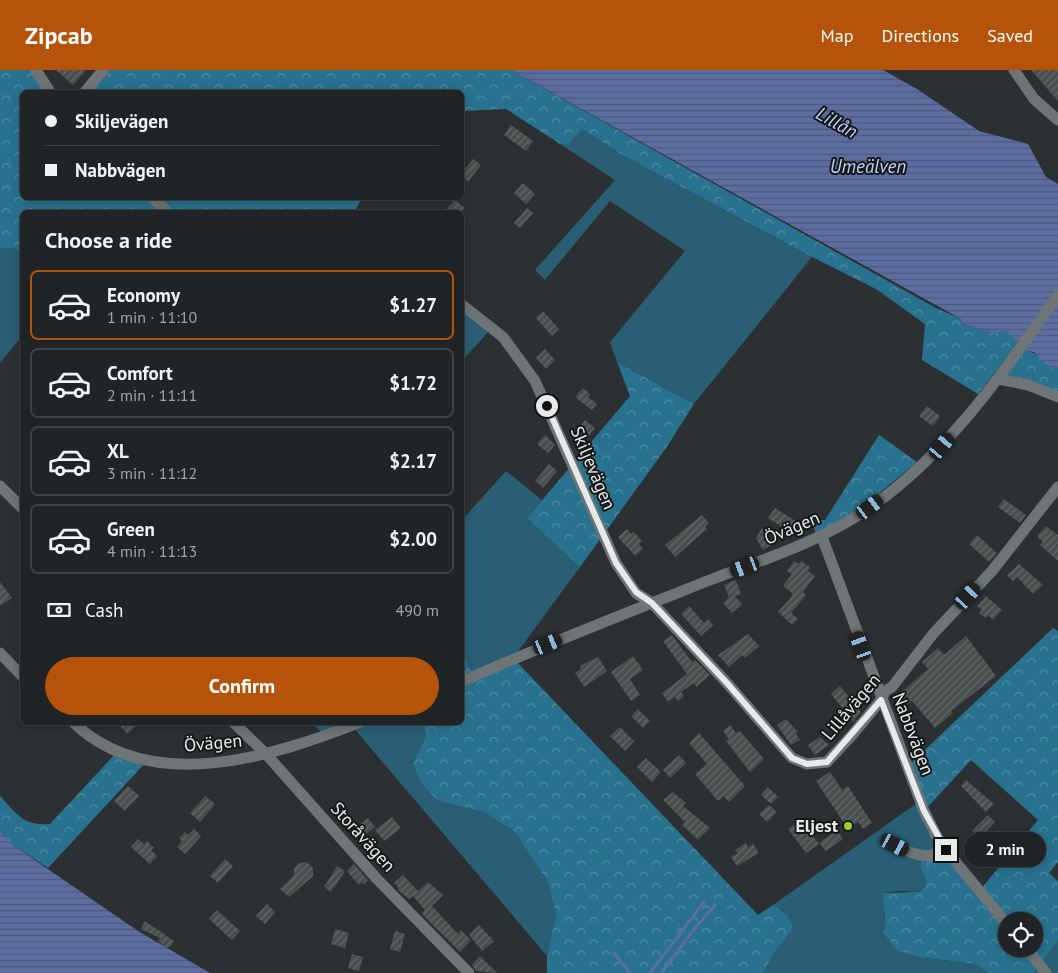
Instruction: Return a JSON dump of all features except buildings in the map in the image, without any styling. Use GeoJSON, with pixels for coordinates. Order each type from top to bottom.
{"type":"FeatureCollection","features":[{"type":"Feature","properties":{"kind":"street"},"geometry":{"type":"LineString","coordinates":[[36,70],[49,90]]}},
{"type":"Feature","properties":{"kind":"street"},"geometry":{"type":"LineString","coordinates":[[86,90],[103,70]]}},
{"type":"Feature","properties":{"kind":"street"},"geometry":{"type":"LineString","coordinates":[[1014,70],[1034,99],[1058,120]]}},
{"type":"Feature","properties":{"kind":"street"},"geometry":{"type":"LineString","coordinates":[[154,200],[166,210]]}},
{"type":"Feature","properties":{"kind":"street","name":"Övägen"},"geometry":{"type":"LineString","coordinates":[[464,681],[513,658],[822,538],[870,507],[922,465],[942,446],[1008,367],[1058,295]]}},
{"type":"Feature","properties":{"kind":"street","name":"Skiljevägen"},"geometry":{"type":"LineString","coordinates":[[464,306],[491,325],[521,358],[535,381],[553,419],[616,563],[636,592],[652,603]]}},
{"type":"Feature","properties":{"kind":"street"},"geometry":{"type":"LineString","coordinates":[[998,379],[1028,385],[1058,396]]}},
{"type":"Feature","properties":{"kind":"street"},"geometry":{"type":"LineString","coordinates":[[0,486],[20,506]]}},
{"type":"Feature","properties":{"kind":"street","name":"Lillåvägen"},"geometry":{"type":"LineString","coordinates":[[652,603],[727,683],[792,758],[807,764],[827,762],[881,700],[885,691],[892,687],[933,634],[992,570],[1058,487]]}},
{"type":"Feature","properties":{"kind":"street","name":"Nabbvägen"},"geometry":{"type":"LineString","coordinates":[[822,538],[924,811],[946,850],[998,913]]}},
{"type":"Feature","properties":{"kind":"street"},"geometry":{"type":"LineString","coordinates":[[0,653],[20,674]]}},
{"type":"Feature","properties":{"kind":"street","name":"Övägen"},"geometry":{"type":"LineString","coordinates":[[76,725],[110,750],[148,760],[184,764],[221,762],[266,754],[326,736],[354,725]]}},
{"type":"Feature","properties":{"kind":"street","name":"Storåvägen"},"geometry":{"type":"LineString","coordinates":[[236,725],[266,754],[377,879],[469,973]]}},
{"type":"Feature","properties":{"kind":"street"},"geometry":{"type":"LineString","coordinates":[[895,845],[911,853],[931,857],[946,850]]}},
{"type":"Feature","properties":{"kind":"street"},"geometry":{"type":"LineString","coordinates":[[1033,957],[1046,973]]}},
{"type":"Feature","properties":{"kind":"shaded area"},"geometry":{"type":"Polygon","coordinates":[[[582,129],[624,156],[812,257],[694,404],[617,362],[610,342],[685,251],[610,201],[545,280],[535,270],[615,180],[560,144],[569,144],[582,129]]]}},
{"type":"Feature","properties":{"kind":"shaded area"},"geometry":{"type":"Polygon","coordinates":[[[0,248],[14,248],[20,251],[20,338],[0,363],[0,248]]]}},
{"type":"Feature","properties":{"kind":"shaded area"},"geometry":{"type":"Polygon","coordinates":[[[464,311],[490,330],[464,359],[464,311]]]}},
{"type":"Feature","properties":{"kind":"shaded area"},"geometry":{"type":"Polygon","coordinates":[[[506,471],[542,500],[527,518],[580,567],[513,658],[474,676],[464,656],[464,518],[506,471]]]}},
{"type":"Feature","properties":{"kind":"shaded area"},"geometry":{"type":"Polygon","coordinates":[[[313,725],[423,725],[426,736],[413,764],[438,801],[483,812],[514,831],[548,882],[556,915],[547,956],[352,726],[326,736],[313,725]]]}},
{"type":"Feature","properties":{"kind":"shaded area"},"geometry":{"type":"Polygon","coordinates":[[[920,801],[940,843],[920,866],[927,882],[919,892],[882,893],[885,912],[884,934],[925,958],[976,964],[988,973],[763,973],[776,950],[787,915],[773,905],[920,801]]]}},
{"type":"Feature","properties":{"kind":"shaded area"},"geometry":{"type":"Polygon","coordinates":[[[1058,941],[1058,973],[1034,973],[1058,941]]]}},
{"type":"Feature","properties":{"kind":"green space"},"geometry":{"type":"Polygon","coordinates":[[[0,70],[36,70],[49,90],[20,90],[20,200],[361,200],[355,210],[20,210],[20,251],[14,248],[0,248],[0,70]]]}},
{"type":"Feature","properties":{"kind":"green space"},"geometry":{"type":"Polygon","coordinates":[[[103,70],[511,70],[936,308],[961,319],[962,324],[993,333],[1007,331],[1015,337],[1018,343],[978,394],[922,360],[925,324],[876,289],[812,257],[624,156],[582,129],[569,144],[560,144],[506,109],[464,111],[464,90],[87,90],[103,70]]]}},
{"type":"Feature","properties":{"kind":"green space"},"geometry":{"type":"Polygon","coordinates":[[[1025,350],[1058,368],[1058,397],[998,379],[1025,350]]]}},
{"type":"Feature","properties":{"kind":"green space"},"geometry":{"type":"Polygon","coordinates":[[[617,362],[694,404],[666,448],[580,567],[527,518],[630,396],[617,362]]]}},
{"type":"Feature","properties":{"kind":"green space"},"geometry":{"type":"Polygon","coordinates":[[[879,435],[917,462],[866,504],[816,535],[812,520],[825,520],[879,435]]]}},
{"type":"Feature","properties":{"kind":"green space"},"geometry":{"type":"Polygon","coordinates":[[[1053,628],[1058,631],[1058,862],[1049,873],[1058,881],[1058,941],[1034,973],[988,973],[976,964],[925,958],[898,951],[884,934],[885,912],[882,893],[920,892],[927,882],[920,866],[926,852],[940,843],[980,890],[1038,820],[971,760],[924,811],[906,768],[1053,628]]]}},
{"type":"Feature","properties":{"kind":"green space"},"geometry":{"type":"Polygon","coordinates":[[[464,656],[474,676],[513,658],[758,915],[773,905],[787,915],[793,928],[776,950],[763,973],[547,973],[547,956],[556,915],[548,882],[514,831],[483,812],[438,801],[421,782],[413,764],[426,736],[423,725],[464,725],[464,656]]]}},
{"type":"Feature","properties":{"kind":"green space"},"geometry":{"type":"Polygon","coordinates":[[[117,752],[148,760],[48,868],[10,843],[0,831],[0,796],[21,818],[33,823],[50,824],[117,752]]]}},
{"type":"Feature","properties":{"kind":"water","name":"Umeälven"},"geometry":{"type":"Polygon","coordinates":[[[511,70],[883,70],[917,89],[979,131],[1028,144],[1046,177],[1058,184],[1058,368],[1049,367],[1034,352],[1025,350],[1007,331],[993,333],[962,324],[961,319],[511,70]]]}},
{"type":"Feature","properties":{"kind":"water"},"geometry":{"type":"Polygon","coordinates":[[[0,831],[10,843],[138,931],[210,973],[0,973],[0,831]]]}},
{"type":"Feature","properties":{"kind":"waterway"},"geometry":{"type":"LineString","coordinates":[[650,973],[704,902]]}},
{"type":"Feature","properties":{"kind":"waterway"},"geometry":{"type":"LineString","coordinates":[[661,973],[715,905]]}},
{"type":"Feature","properties":{"kind":"waterway"},"geometry":{"type":"LineString","coordinates":[[614,953],[630,973]]}},
{"type":"Feature","properties":{"kind":"place","name":"Eljest"},"geometry":{"type":"Point","coordinates":[848,826]}},
{"type":"Feature","properties":{"kind":"route"},"geometry":{"type":"LineString","coordinates":[[547,406],[616,563],[636,592],[652,603],[727,683],[792,758],[807,764],[827,762],[881,700],[924,811],[940,843],[946,850]]}},
{"type":"Feature","properties":{"kind":"water label","name":"Lillån"},"geometry":{"type":"Point","coordinates":[837,122]}}]}
